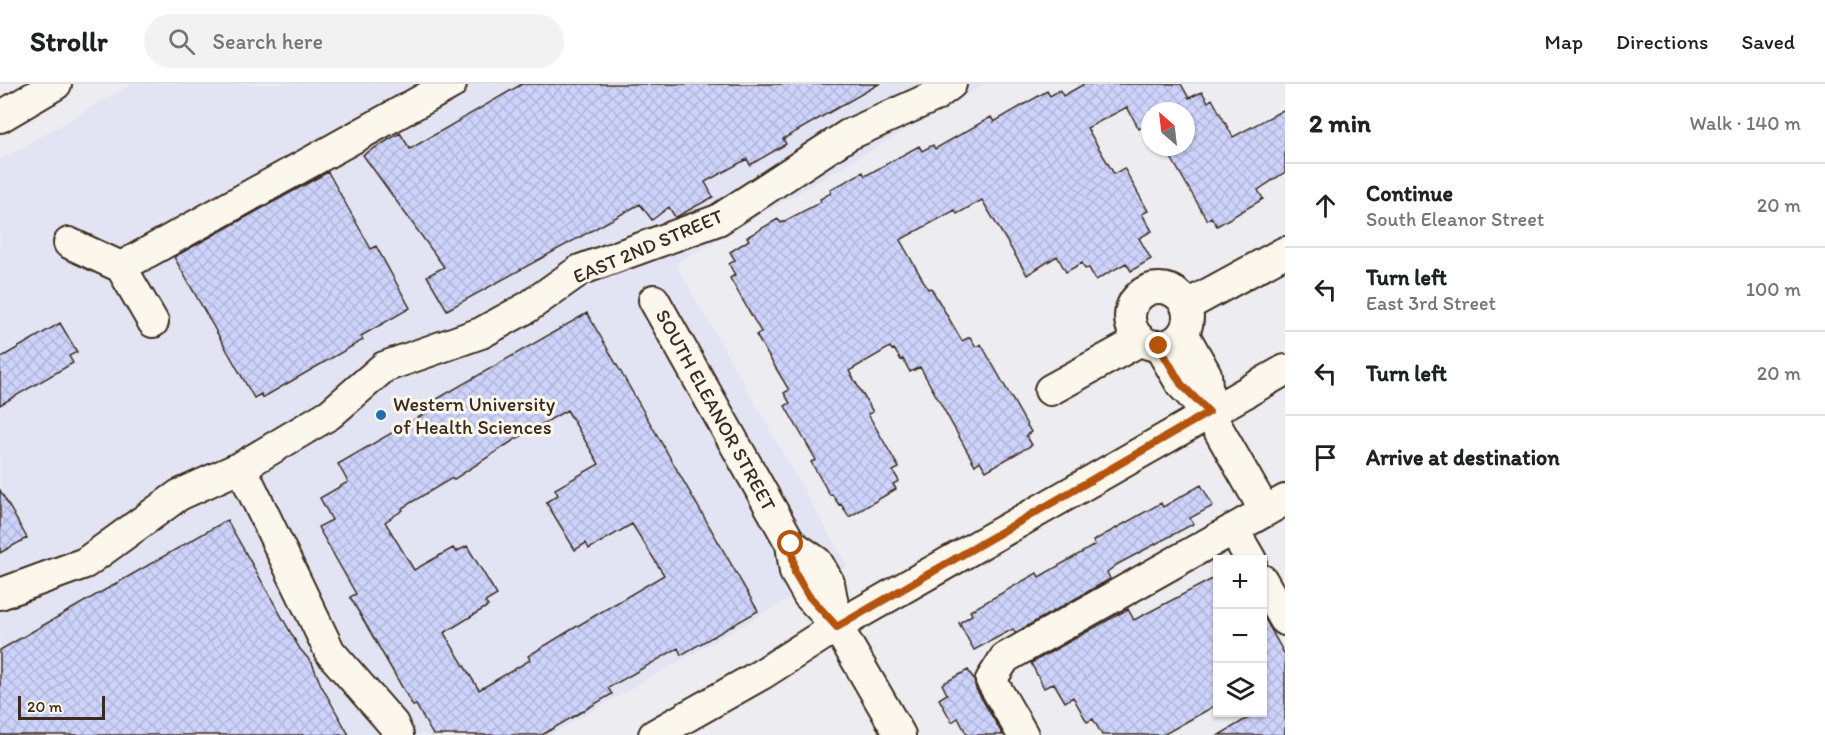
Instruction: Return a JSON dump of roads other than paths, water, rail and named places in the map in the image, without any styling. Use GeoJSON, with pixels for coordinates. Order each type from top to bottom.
{"type":"FeatureCollection","features":[{"type":"Feature","properties":{"kind":"street"},"geometry":{"type":"LineString","coordinates":[[0,117],[56,84]]}},
{"type":"Feature","properties":{"kind":"street"},"geometry":{"type":"LineString","coordinates":[[121,267],[451,84]]}},
{"type":"Feature","properties":{"kind":"street","name":"EAST 2ND STREET"},"geometry":{"type":"LineString","coordinates":[[0,594],[85,563],[179,495],[242,466],[330,414],[384,367],[482,333],[528,307],[580,270],[718,219],[848,135],[935,96],[951,84]]}},
{"type":"Feature","properties":{"kind":"street"},"geometry":{"type":"LineString","coordinates":[[69,243],[121,267],[153,322]]}},
{"type":"Feature","properties":{"kind":"street"},"geometry":{"type":"LineString","coordinates":[[1050,390],[1167,331],[1285,252]]}},
{"type":"Feature","properties":{"kind":"street","name":"SOUTH ELEANOR STREET"},"geometry":{"type":"LineString","coordinates":[[654,300],[791,544],[817,562],[829,583],[837,627]]}},
{"type":"Feature","properties":{"kind":"street"},"geometry":{"type":"LineString","coordinates":[[1023,735],[991,680],[1005,658],[1275,506],[1209,412],[1206,374],[1167,331]]}},
{"type":"Feature","properties":{"kind":"street"},"geometry":{"type":"LineString","coordinates":[[654,735],[762,674],[837,627],[1285,370]]}},
{"type":"Feature","properties":{"kind":"street"},"geometry":{"type":"LineString","coordinates":[[242,466],[330,652],[393,724],[398,735]]}},
{"type":"Feature","properties":{"kind":"street"},"geometry":{"type":"LineString","coordinates":[[1233,529],[1248,555]]}},
{"type":"Feature","properties":{"kind":"street"},"geometry":{"type":"LineString","coordinates":[[1267,587],[1285,620]]}},
{"type":"Feature","properties":{"kind":"street"},"geometry":{"type":"LineString","coordinates":[[837,627],[900,735]]}},
{"type":"Feature","properties":{"kind":"place","name":"Western University of Health Sciences"},"geometry":{"type":"Point","coordinates":[381,415]}}]}
